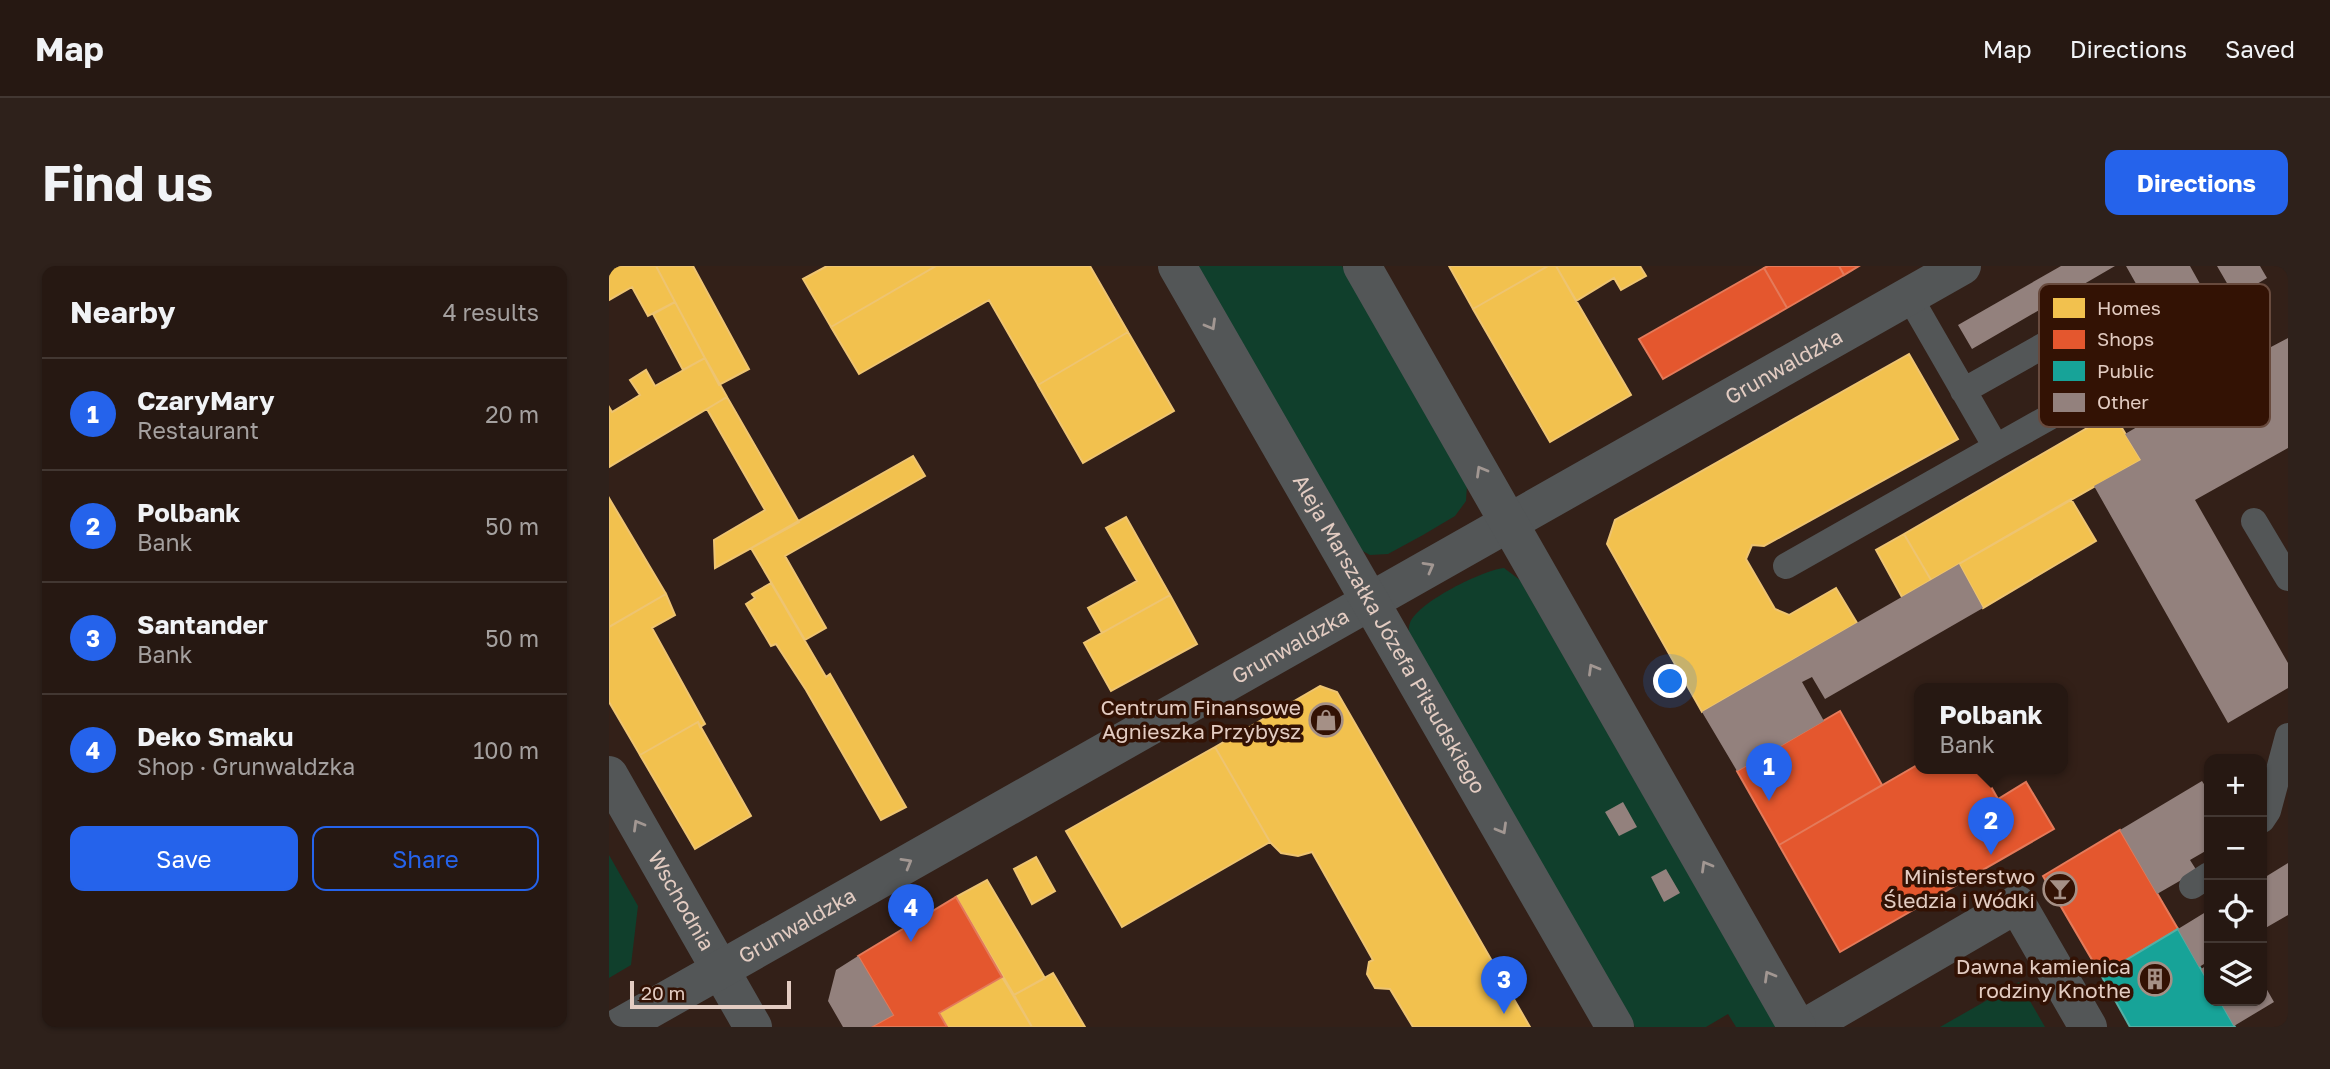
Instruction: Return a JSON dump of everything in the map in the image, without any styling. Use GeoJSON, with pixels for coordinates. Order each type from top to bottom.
{"type":"FeatureCollection","features":[{"type":"Feature","properties":{"kind":"street","name":"Aleja Marszałka Józefa Piłsudskiego"},"geometry":{"type":"LineString","coordinates":[[1177,266],[1609,1015]]}},
{"type":"Feature","properties":{"kind":"street"},"geometry":{"type":"LineString","coordinates":[[1362,266],[1797,1027]]}},
{"type":"Feature","properties":{"kind":"street","name":"Grunwaldzka"},"geometry":{"type":"LineString","coordinates":[[619,1027],[1962,266]]}},
{"type":"Feature","properties":{"kind":"street","name":"Wschodnia"},"geometry":{"type":"LineString","coordinates":[[609,775],[753,1027]]}},
{"type":"Feature","properties":{"kind":"street"},"geometry":{"type":"LineString","coordinates":[[1806,1027],[2017,904],[2088,1027]]}},
{"type":"Feature","properties":{"kind":"lane"},"geometry":{"type":"LineString","coordinates":[[1909,296],[1996,447]]}},
{"type":"Feature","properties":{"kind":"lane"},"geometry":{"type":"LineString","coordinates":[[1963,391],[2039,348]]}},
{"type":"Feature","properties":{"kind":"lane"},"geometry":{"type":"LineString","coordinates":[[1786,566],[2039,423]]}},
{"type":"Feature","properties":{"kind":"lane"},"geometry":{"type":"LineString","coordinates":[[2254,521],[2288,578]]}},
{"type":"Feature","properties":{"kind":"lane"},"geometry":{"type":"LineString","coordinates":[[2264,817],[2268,811],[2288,737]]}},
{"type":"Feature","properties":{"kind":"green space"},"geometry":{"type":"Polygon","coordinates":[[[1194,266],[1342,266],[1467,485],[1466,501],[1455,516],[1388,554],[1370,555],[1357,548],[1194,266]]]}},
{"type":"Feature","properties":{"kind":"green space"},"geometry":{"type":"Polygon","coordinates":[[[1504,568],[1520,580],[1776,1027],[1736,1027],[1728,1014],[1706,1027],[1635,1027],[1409,639],[1410,623],[1425,606],[1452,588],[1482,574],[1504,568]]]}},
{"type":"Feature","properties":{"kind":"green space"},"geometry":{"type":"Polygon","coordinates":[[[609,855],[638,906],[631,965],[609,978],[609,855]]]}},
{"type":"Feature","properties":{"kind":"green space"},"geometry":{"type":"Polygon","coordinates":[[[2019,982],[2045,1027],[1940,1027],[2019,982]]]}},
{"type":"Feature","properties":{"kind":"building: Homes"},"geometry":{"type":"Polygon","coordinates":[[[617,266],[656,266],[675,302],[648,316],[632,287],[609,300],[609,270],[617,266]]]}},
{"type":"Feature","properties":{"kind":"building: Homes"},"geometry":{"type":"Polygon","coordinates":[[[656,266],[693,266],[749,369],[719,385],[656,266]]]}},
{"type":"Feature","properties":{"kind":"building: Homes"},"geometry":{"type":"Polygon","coordinates":[[[827,266],[936,266],[831,327],[803,279],[827,266]]]}},
{"type":"Feature","properties":{"kind":"building: Homes"},"geometry":{"type":"Polygon","coordinates":[[[936,266],[1090,266],[1128,332],[1038,385],[989,300],[859,374],[831,327],[936,266]]]}},
{"type":"Feature","properties":{"kind":"building: Homes"},"geometry":{"type":"Polygon","coordinates":[[[1449,266],[1548,266],[1473,309],[1449,266]]]}},
{"type":"Feature","properties":{"kind":"building: Homes"},"geometry":{"type":"Polygon","coordinates":[[[1548,266],[1556,266],[1631,395],[1550,442],[1473,309],[1548,266]]]}},
{"type":"Feature","properties":{"kind":"building: Homes"},"geometry":{"type":"Polygon","coordinates":[[[1556,266],[1640,266],[1646,276],[1621,290],[1614,278],[1576,301],[1556,266]]]}},
{"type":"Feature","properties":{"kind":"building: Homes"},"geometry":{"type":"Polygon","coordinates":[[[675,302],[705,358],[683,370],[653,314],[675,302]]]}},
{"type":"Feature","properties":{"kind":"building: Homes"},"geometry":{"type":"Polygon","coordinates":[[[1128,332],[1174,411],[1083,463],[1038,385],[1128,332]]]}},
{"type":"Feature","properties":{"kind":"building: Homes"},"geometry":{"type":"Polygon","coordinates":[[[1909,354],[1958,439],[1764,546],[1752,545],[1746,559],[1775,609],[1789,615],[1836,588],[1857,623],[1702,712],[1607,544],[1615,520],[1909,354]]]}},
{"type":"Feature","properties":{"kind":"building: Homes"},"geometry":{"type":"Polygon","coordinates":[[[705,358],[727,397],[609,467],[609,407],[612,412],[640,395],[630,380],[646,370],[655,386],[705,358]]]}},
{"type":"Feature","properties":{"kind":"building: Homes"},"geometry":{"type":"Polygon","coordinates":[[[727,397],[799,522],[715,568],[714,540],[765,510],[707,409],[727,397]]]}},
{"type":"Feature","properties":{"kind":"building: Homes"},"geometry":{"type":"Polygon","coordinates":[[[2089,427],[2121,427],[2141,460],[1931,580],[1904,534],[2089,427]]]}},
{"type":"Feature","properties":{"kind":"building: Homes"},"geometry":{"type":"Polygon","coordinates":[[[913,456],[925,476],[785,556],[826,628],[805,640],[751,548],[913,456]]]}},
{"type":"Feature","properties":{"kind":"building: Homes"},"geometry":{"type":"Polygon","coordinates":[[[609,498],[666,594],[609,627],[609,498]]]}},
{"type":"Feature","properties":{"kind":"building: Homes"},"geometry":{"type":"Polygon","coordinates":[[[2071,499],[2096,541],[1983,608],[1959,564],[2071,499]]]}},
{"type":"Feature","properties":{"kind":"building: Homes"},"geometry":{"type":"Polygon","coordinates":[[[1126,517],[1170,595],[1102,633],[1088,608],[1137,581],[1106,528],[1126,517]]]}},
{"type":"Feature","properties":{"kind":"building: Homes"},"geometry":{"type":"Polygon","coordinates":[[[1904,534],[1931,580],[1902,597],[1876,550],[1904,534]]]}},
{"type":"Feature","properties":{"kind":"building: Homes"},"geometry":{"type":"Polygon","coordinates":[[[771,583],[826,677],[830,674],[906,807],[881,820],[806,690],[776,644],[771,646],[746,604],[755,598],[752,594],[771,583]]]}},
{"type":"Feature","properties":{"kind":"building: Homes"},"geometry":{"type":"Polygon","coordinates":[[[666,594],[675,615],[652,628],[705,724],[700,727],[698,722],[640,755],[609,702],[609,627],[666,594]]]}},
{"type":"Feature","properties":{"kind":"building: Homes"},"geometry":{"type":"Polygon","coordinates":[[[1170,595],[1197,644],[1111,691],[1084,643],[1170,595]]]}},
{"type":"Feature","properties":{"kind":"building: Homes"},"geometry":{"type":"Polygon","coordinates":[[[1320,686],[1337,692],[1530,1027],[1413,1027],[1390,989],[1375,988],[1367,974],[1369,962],[1373,960],[1312,852],[1298,856],[1281,853],[1270,842],[1215,747],[1320,686]]]}},
{"type":"Feature","properties":{"kind":"building: Homes"},"geometry":{"type":"Polygon","coordinates":[[[698,722],[751,816],[695,849],[640,755],[698,722]]]}},
{"type":"Feature","properties":{"kind":"building: Homes"},"geometry":{"type":"Polygon","coordinates":[[[1215,747],[1270,842],[1122,927],[1066,831],[1215,747]]]}},
{"type":"Feature","properties":{"kind":"building: Homes"},"geometry":{"type":"Polygon","coordinates":[[[1036,857],[1055,891],[1032,904],[1014,869],[1036,857]]]}},
{"type":"Feature","properties":{"kind":"building: Homes"},"geometry":{"type":"Polygon","coordinates":[[[987,880],[1045,978],[1014,995],[956,897],[987,880]]]}},
{"type":"Feature","properties":{"kind":"building: Homes"},"geometry":{"type":"Polygon","coordinates":[[[1053,973],[1085,1027],[1032,1027],[1014,995],[1053,973]]]}},
{"type":"Feature","properties":{"kind":"building: Homes"},"geometry":{"type":"Polygon","coordinates":[[[1002,977],[1032,1027],[947,1027],[939,1013],[1002,977]]]}},
{"type":"Feature","properties":{"kind":"building: Shops"},"geometry":{"type":"Polygon","coordinates":[[[1839,266],[1844,275],[1787,308],[1764,268],[1839,266]]]}},
{"type":"Feature","properties":{"kind":"building: Shops"},"geometry":{"type":"Polygon","coordinates":[[[1839,266],[1859,266],[1844,275],[1839,266]]]}},
{"type":"Feature","properties":{"kind":"building: Shops"},"geometry":{"type":"Polygon","coordinates":[[[1764,268],[1787,308],[1663,379],[1639,339],[1764,268]]]}},
{"type":"Feature","properties":{"kind":"building: Shops"},"geometry":{"type":"Polygon","coordinates":[[[1840,711],[1882,785],[1779,845],[1737,771],[1840,711]]]}},
{"type":"Feature","properties":{"kind":"building: Shops"},"geometry":{"type":"Polygon","coordinates":[[[1914,767],[1914,774],[1984,774],[1998,799],[2026,782],[2054,829],[1840,952],[1779,845],[1914,767]]]}},
{"type":"Feature","properties":{"kind":"building: Shops"},"geometry":{"type":"Polygon","coordinates":[[[2120,830],[2178,929],[2101,975],[2043,876],[2120,830]]]}},
{"type":"Feature","properties":{"kind":"building: Shops"},"geometry":{"type":"Polygon","coordinates":[[[956,897],[1002,977],[939,1013],[947,1027],[871,1027],[893,1015],[858,956],[956,897]]]}},
{"type":"Feature","properties":{"kind":"building: Public","name":"Dawna kamienica rodziny Knothe"},"geometry":{"type":"Polygon","coordinates":[[[2178,929],[2204,974],[2204,1006],[2223,1006],[2235,1027],[2130,1027],[2101,975],[2178,929]]]}},
{"type":"Feature","properties":{"kind":"building: Other"},"geometry":{"type":"Polygon","coordinates":[[[2061,266],[2115,266],[2084,284],[2039,284],[2039,310],[1972,349],[1958,325],[2061,266]]]}},
{"type":"Feature","properties":{"kind":"building: Other"},"geometry":{"type":"Polygon","coordinates":[[[2126,266],[2190,266],[2200,284],[2136,284],[2126,266]]]}},
{"type":"Feature","properties":{"kind":"building: Other"},"geometry":{"type":"Polygon","coordinates":[[[2217,266],[2260,266],[2267,278],[2257,284],[2227,284],[2217,266]]]}},
{"type":"Feature","properties":{"kind":"building: Other"},"geometry":{"type":"Polygon","coordinates":[[[2288,338],[2288,448],[2195,500],[2288,663],[2288,688],[2228,723],[2094,486],[2141,460],[2125,434],[2137,427],[2270,427],[2270,348],[2288,338]]]}},
{"type":"Feature","properties":{"kind":"building: Other"},"geometry":{"type":"Polygon","coordinates":[[[1959,564],[1983,608],[1825,699],[1812,677],[1802,682],[1824,721],[1737,771],[1702,712],[1959,564]]]}},
{"type":"Feature","properties":{"kind":"building: Other"},"geometry":{"type":"Polygon","coordinates":[[[2202,781],[2204,784],[2204,852],[2190,860],[2197,871],[2157,894],[2120,830],[2202,781]]]}},
{"type":"Feature","properties":{"kind":"building: Other"},"geometry":{"type":"Polygon","coordinates":[[[1623,802],[1637,827],[1619,836],[1605,812],[1623,802]]]}},
{"type":"Feature","properties":{"kind":"building: Other"},"geometry":{"type":"Polygon","coordinates":[[[2288,863],[2288,915],[2267,927],[2267,880],[2267,876],[2288,863]]]}},
{"type":"Feature","properties":{"kind":"building: Other"},"geometry":{"type":"Polygon","coordinates":[[[1666,869],[1680,893],[1664,902],[1651,877],[1666,869]]]}},
{"type":"Feature","properties":{"kind":"building: Other"},"geometry":{"type":"Polygon","coordinates":[[[2204,913],[2204,964],[2199,967],[2178,929],[2204,913]]]}},
{"type":"Feature","properties":{"kind":"building: Other"},"geometry":{"type":"Polygon","coordinates":[[[858,956],[893,1015],[871,1027],[843,1027],[828,1001],[836,970],[858,956]]]}},
{"type":"Feature","properties":{"kind":"building: Other"},"geometry":{"type":"Polygon","coordinates":[[[2267,990],[2274,1002],[2234,1026],[2223,1006],[2267,1006],[2267,990]]]}},
{"type":"Feature","properties":{"kind":"place","name":"Centrum Finansowe Agnieszka Przybysz"},"geometry":{"type":"Point","coordinates":[1326,720]}},
{"type":"Feature","properties":{"kind":"place","name":"CzaryMary"},"geometry":{"type":"Point","coordinates":[1769,801]}},
{"type":"Feature","properties":{"kind":"place","name":"Polbank"},"geometry":{"type":"Point","coordinates":[1991,855]}},
{"type":"Feature","properties":{"kind":"place","name":"Ministerstwo Śledzia i Wódki"},"geometry":{"type":"Point","coordinates":[2060,889]}},
{"type":"Feature","properties":{"kind":"place","name":"Deko Smaku"},"geometry":{"type":"Point","coordinates":[911,942]}},
{"type":"Feature","properties":{"kind":"place","name":"Dawna kamienica rodziny Knothe"},"geometry":{"type":"Point","coordinates":[2155,979]}},
{"type":"Feature","properties":{"kind":"place","name":"Santander"},"geometry":{"type":"Point","coordinates":[1504,1014]}}]}
